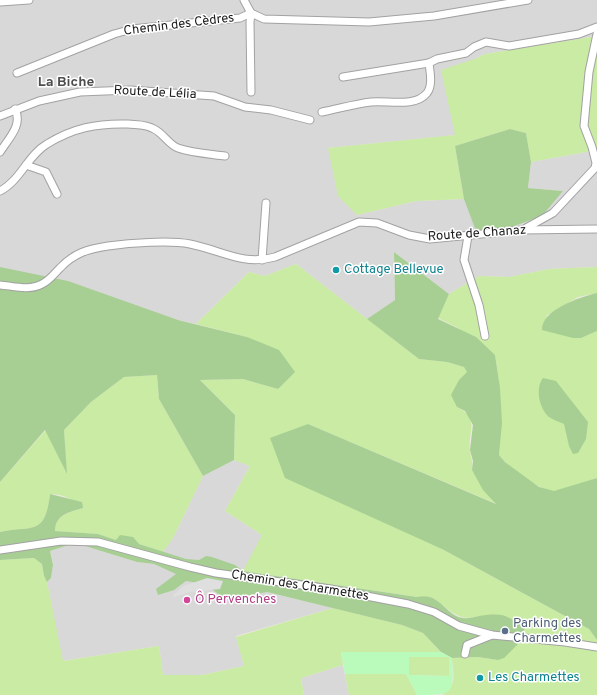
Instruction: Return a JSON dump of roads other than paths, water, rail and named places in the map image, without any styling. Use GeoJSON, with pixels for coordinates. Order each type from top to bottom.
{"type":"FeatureCollection","features":[{"type":"Feature","properties":{"kind":"street"},"geometry":{"type":"LineString","coordinates":[[0,2],[29,0]]}},
{"type":"Feature","properties":{"kind":"street"},"geometry":{"type":"LineString","coordinates":[[244,0],[251,13],[251,92]]}},
{"type":"Feature","properties":{"kind":"street"},"geometry":{"type":"LineString","coordinates":[[251,13],[264,19],[272,20],[369,22],[434,16],[528,0]]}},
{"type":"Feature","properties":{"kind":"street","name":"Chemin des Cèdres"},"geometry":{"type":"LineString","coordinates":[[17,73],[100,39],[132,29],[240,18],[251,13]]}},
{"type":"Feature","properties":{"kind":"street"},"geometry":{"type":"LineString","coordinates":[[343,77],[429,63],[437,59],[466,53],[474,47],[486,42],[509,46],[579,34],[597,27]]}},
{"type":"Feature","properties":{"kind":"street"},"geometry":{"type":"LineString","coordinates":[[522,230],[553,213],[595,168],[596,163],[592,147],[584,126],[589,72],[597,34]]}},
{"type":"Feature","properties":{"kind":"street"},"geometry":{"type":"LineString","coordinates":[[322,112],[370,102],[410,102],[419,99],[430,89],[429,63]]}},
{"type":"Feature","properties":{"kind":"street","name":"Route de Lélia"},"geometry":{"type":"LineString","coordinates":[[0,116],[39,101],[80,92],[130,90],[214,96],[244,107],[271,110],[310,120]]}},
{"type":"Feature","properties":{"kind":"street"},"geometry":{"type":"LineString","coordinates":[[0,152],[18,125],[18,116],[15,109]]}},
{"type":"Feature","properties":{"kind":"street"},"geometry":{"type":"LineString","coordinates":[[0,191],[6,187],[44,146],[62,135],[84,127],[100,124],[145,125],[156,129],[176,148],[225,156]]}},
{"type":"Feature","properties":{"kind":"street"},"geometry":{"type":"LineString","coordinates":[[26,165],[46,172],[57,194]]}},
{"type":"Feature","properties":{"kind":"street"},"geometry":{"type":"LineString","coordinates":[[262,260],[266,203]]}},
{"type":"Feature","properties":{"kind":"street","name":"Route de Chanaz"},"geometry":{"type":"LineString","coordinates":[[0,285],[24,287],[41,285],[76,254],[110,246],[174,242],[190,244],[236,259],[262,260],[275,257],[359,222],[377,223],[420,238],[443,238],[522,230],[597,229]]}},
{"type":"Feature","properties":{"kind":"street"},"geometry":{"type":"LineString","coordinates":[[468,236],[464,260],[479,305],[485,336]]}},
{"type":"Feature","properties":{"kind":"street","name":"Chemin des Charmettes"},"geometry":{"type":"LineString","coordinates":[[0,550],[61,541],[98,542],[210,572],[324,588],[408,604],[434,612],[459,626],[492,635],[566,642],[597,647]]}},
{"type":"Feature","properties":{"kind":"street"},"geometry":{"type":"LineString","coordinates":[[465,654],[467,645],[492,635]]}},
{"type":"Feature","properties":{"kind":"place","name":"Cottage Bellevue"},"geometry":{"type":"Point","coordinates":[336,270]}},
{"type":"Feature","properties":{"kind":"place","name":"Ô Pervenches"},"geometry":{"type":"Point","coordinates":[187,600]}},
{"type":"Feature","properties":{"kind":"place","name":"Parking des Charmettes"},"geometry":{"type":"Point","coordinates":[505,631]}},
{"type":"Feature","properties":{"kind":"place","name":"Les Charmettes"},"geometry":{"type":"Point","coordinates":[480,678]}},
{"type":"Feature","properties":{"kind":"district","name":"La Biche"},"geometry":{"type":"Point","coordinates":[66,82]}}]}
